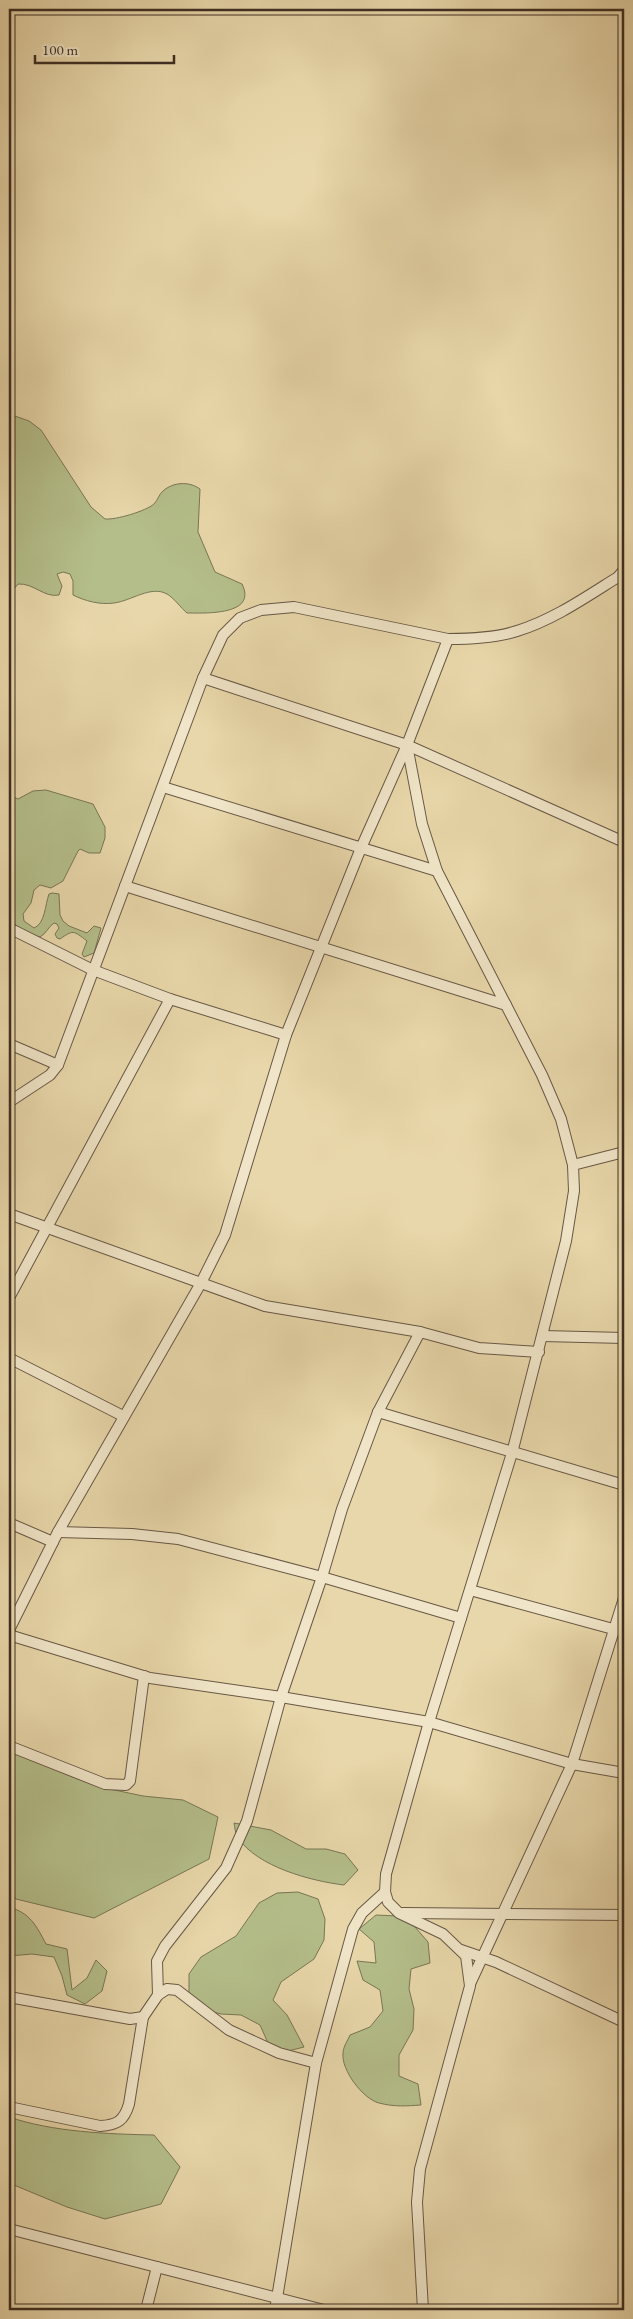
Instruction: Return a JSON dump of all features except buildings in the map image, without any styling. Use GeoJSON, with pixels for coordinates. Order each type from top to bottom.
{"type":"FeatureCollection","features":[{"type":"Feature","properties":{"kind":"street"},"geometry":{"type":"LineString","coordinates":[[9,1102],[50,1076],[58,1065],[164,787],[203,678],[223,635],[240,618],[261,610],[294,607],[448,639],[473,639],[516,632],[567,609],[618,577],[624,570]]}},
{"type":"Feature","properties":{"kind":"street"},"geometry":{"type":"LineString","coordinates":[[9,1630],[58,1532],[201,1283],[226,1235],[286,1035],[360,848],[407,745],[448,639]]}},
{"type":"Feature","properties":{"kind":"street"},"geometry":{"type":"LineString","coordinates":[[203,678],[407,745],[624,842]]}},
{"type":"Feature","properties":{"kind":"street"},"geometry":{"type":"LineString","coordinates":[[407,745],[422,824],[437,871],[542,1075],[557,1110],[573,1166],[574,1190],[566,1241],[539,1352],[512,1453],[429,1722],[386,1874],[385,1892],[388,1902],[399,1913],[443,1934],[466,1956],[470,1986]]}},
{"type":"Feature","properties":{"kind":"street"},"geometry":{"type":"LineString","coordinates":[[164,787],[437,871]]}},
{"type":"Feature","properties":{"kind":"street"},"geometry":{"type":"LineString","coordinates":[[125,886],[506,1005]]}},
{"type":"Feature","properties":{"kind":"street"},"geometry":{"type":"LineString","coordinates":[[9,928],[93,970],[170,999],[286,1035]]}},
{"type":"Feature","properties":{"kind":"street"},"geometry":{"type":"LineString","coordinates":[[9,1298],[170,999]]}},
{"type":"Feature","properties":{"kind":"street"},"geometry":{"type":"LineString","coordinates":[[9,1044],[58,1065]]}},
{"type":"Feature","properties":{"kind":"street"},"geometry":{"type":"LineString","coordinates":[[573,1166],[624,1152]]}},
{"type":"Feature","properties":{"kind":"street"},"geometry":{"type":"LineString","coordinates":[[9,1214],[265,1306],[420,1332],[479,1348],[539,1352]]}},
{"type":"Feature","properties":{"kind":"street"},"geometry":{"type":"LineString","coordinates":[[158,1995],[157,1961],[165,1946],[226,1868],[247,1821],[281,1697],[322,1577],[342,1508],[378,1412],[420,1332]]}},
{"type":"Feature","properties":{"kind":"street"},"geometry":{"type":"LineString","coordinates":[[543,1336],[624,1338]]}},
{"type":"Feature","properties":{"kind":"street"},"geometry":{"type":"LineString","coordinates":[[9,1358],[123,1416]]}},
{"type":"Feature","properties":{"kind":"street"},"geometry":{"type":"LineString","coordinates":[[378,1412],[624,1485]]}},
{"type":"Feature","properties":{"kind":"street"},"geometry":{"type":"LineString","coordinates":[[9,1523],[53,1542]]}},
{"type":"Feature","properties":{"kind":"street"},"geometry":{"type":"LineString","coordinates":[[58,1532],[132,1534],[178,1539],[322,1577],[462,1618]]}},
{"type":"Feature","properties":{"kind":"street"},"geometry":{"type":"LineString","coordinates":[[470,1590],[620,1632]]}},
{"type":"Feature","properties":{"kind":"street"},"geometry":{"type":"LineString","coordinates":[[422,2310],[417,2202],[420,2170],[470,1986],[572,1764],[620,1632],[624,1598]]}},
{"type":"Feature","properties":{"kind":"street"},"geometry":{"type":"LineString","coordinates":[[9,1634],[144,1676],[429,1722],[572,1764],[624,1773]]}},
{"type":"Feature","properties":{"kind":"street"},"geometry":{"type":"LineString","coordinates":[[9,1746],[105,1784],[126,1785],[130,1781],[144,1676]]}},
{"type":"Feature","properties":{"kind":"street"},"geometry":{"type":"LineString","coordinates":[[275,2310],[316,2063],[353,1929],[362,1913],[385,1892]]}},
{"type":"Feature","properties":{"kind":"street"},"geometry":{"type":"LineString","coordinates":[[399,1913],[624,1915]]}},
{"type":"Feature","properties":{"kind":"street"},"geometry":{"type":"LineString","coordinates":[[458,1948],[483,1957],[624,2022]]}},
{"type":"Feature","properties":{"kind":"street"},"geometry":{"type":"LineString","coordinates":[[9,2107],[100,2126],[115,2125],[125,2117],[129,2104],[143,2017],[158,1995],[167,1989],[177,1990],[229,2030],[279,2053],[316,2063]]}},
{"type":"Feature","properties":{"kind":"street"},"geometry":{"type":"LineString","coordinates":[[9,1997],[130,2019],[143,2017]]}},
{"type":"Feature","properties":{"kind":"street"},"geometry":{"type":"LineString","coordinates":[[9,2229],[324,2310]]}},
{"type":"Feature","properties":{"kind":"street"},"geometry":{"type":"LineString","coordinates":[[146,2310],[157,2267]]}},
{"type":"Feature","properties":{"kind":"green space"},"geometry":{"type":"Polygon","coordinates":[[[12,415],[29,421],[41,430],[91,507],[105,519],[123,517],[150,507],[162,492],[176,484],[196,486],[200,489],[198,532],[215,572],[242,584],[245,594],[243,602],[227,610],[187,613],[167,594],[154,591],[121,602],[98,603],[73,595],[73,581],[70,574],[63,572],[57,574],[62,586],[59,595],[49,594],[24,584],[18,584],[13,590],[9,615],[9,416],[12,415]]]}},
{"type":"Feature","properties":{"kind":"green space"},"geometry":{"type":"Polygon","coordinates":[[[46,790],[93,804],[105,827],[105,838],[100,853],[89,853],[80,849],[78,851],[63,881],[51,888],[40,885],[34,890],[31,903],[23,914],[24,921],[34,928],[38,926],[43,918],[49,894],[59,894],[60,915],[69,926],[87,933],[94,926],[101,928],[94,953],[84,957],[82,954],[87,941],[76,933],[73,932],[60,939],[57,938],[55,934],[59,928],[54,923],[40,937],[23,932],[9,918],[9,795],[18,799],[33,791],[46,790]]]}},
{"type":"Feature","properties":{"kind":"green space"},"geometry":{"type":"Polygon","coordinates":[[[9,1753],[31,1756],[105,1788],[143,1796],[183,1800],[218,1817],[209,1859],[94,1918],[16,1899],[9,1891],[9,1753]]]}},
{"type":"Feature","properties":{"kind":"green space"},"geometry":{"type":"Polygon","coordinates":[[[234,1823],[271,1830],[306,1849],[326,1849],[345,1854],[358,1870],[344,1885],[316,1880],[286,1871],[258,1857],[247,1848],[237,1836],[234,1823]]]}},
{"type":"Feature","properties":{"kind":"green space"},"geometry":{"type":"Polygon","coordinates":[[[298,1892],[318,1899],[325,1919],[324,1940],[314,1959],[281,1982],[273,2000],[287,2015],[304,2047],[284,2052],[268,2043],[260,2025],[241,2015],[221,2014],[202,2009],[189,1994],[189,1974],[201,1957],[236,1936],[259,1903],[277,1893],[298,1892]]]}},
{"type":"Feature","properties":{"kind":"green space"},"geometry":{"type":"Polygon","coordinates":[[[9,1907],[27,1916],[32,1921],[46,1944],[67,1949],[72,1990],[87,1978],[96,1960],[107,1971],[102,1991],[85,2004],[67,1995],[54,1957],[32,1954],[9,1956],[9,1907]]]}},
{"type":"Feature","properties":{"kind":"green space"},"geometry":{"type":"Polygon","coordinates":[[[376,1915],[397,1916],[415,1927],[428,1942],[430,1963],[411,1969],[409,1989],[414,2009],[413,2030],[399,2055],[399,2076],[418,2084],[421,2105],[395,2106],[379,2103],[366,2096],[354,2083],[343,2060],[344,2048],[350,2035],[370,2027],[383,2011],[380,1990],[363,1980],[357,1961],[376,1963],[374,1942],[359,1929],[376,1915]]]}},
{"type":"Feature","properties":{"kind":"green space"},"geometry":{"type":"Polygon","coordinates":[[[9,2117],[62,2129],[99,2133],[154,2135],[180,2167],[161,2204],[105,2219],[67,2207],[9,2183],[9,2117]]]}}]}
